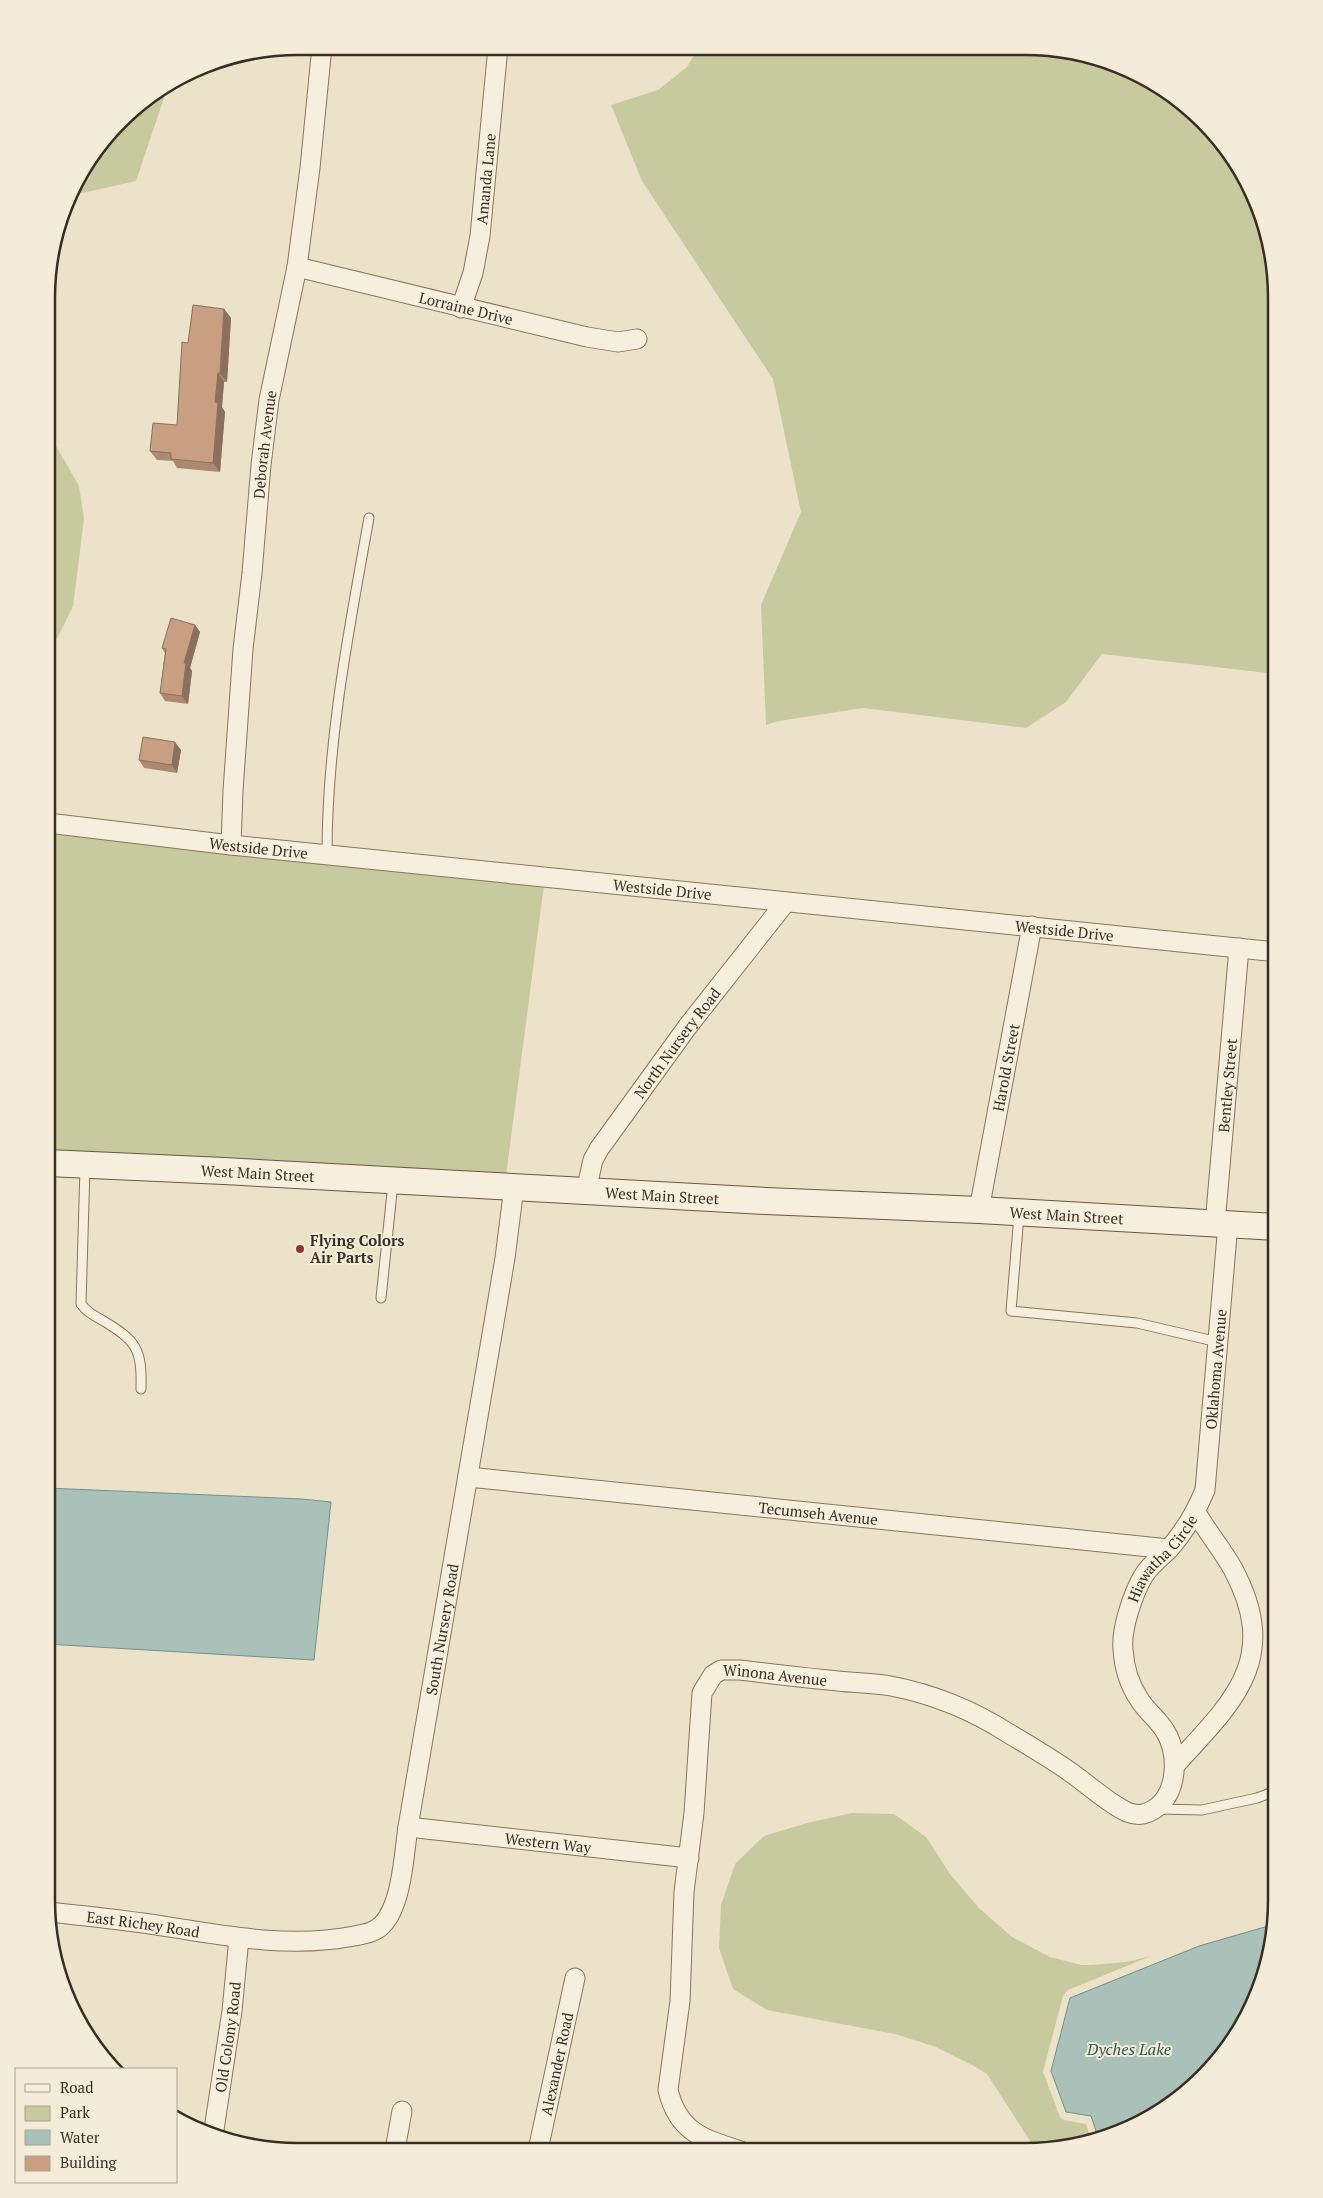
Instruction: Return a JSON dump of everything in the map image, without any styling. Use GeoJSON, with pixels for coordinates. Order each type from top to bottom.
{"type":"FeatureCollection","features":[{"type":"Feature","properties":{"kind":"main road","name":"West Main Street"},"geometry":{"type":"LineString","coordinates":[[55,1163],[514,1186],[766,1202],[1019,1212],[1268,1227]]}},
{"type":"Feature","properties":{"kind":"street","name":"Deborah Avenue"},"geometry":{"type":"LineString","coordinates":[[231,845],[243,649],[252,573],[261,465],[269,400],[297,267],[310,168],[321,55]]}},
{"type":"Feature","properties":{"kind":"street","name":"Amanda Lane"},"geometry":{"type":"LineString","coordinates":[[462,308],[473,273],[480,236],[497,55]]}},
{"type":"Feature","properties":{"kind":"street","name":"Lorraine Drive"},"geometry":{"type":"LineString","coordinates":[[297,267],[587,337],[618,342],[637,339]]}},
{"type":"Feature","properties":{"kind":"street","name":"Westside Drive"},"geometry":{"type":"LineString","coordinates":[[55,823],[231,845],[1268,951]]}},
{"type":"Feature","properties":{"kind":"street","name":"North Nursery Road"},"geometry":{"type":"LineString","coordinates":[[586,1192],[593,1160],[599,1148],[688,1026],[785,902]]}},
{"type":"Feature","properties":{"kind":"street","name":"Harold Street"},"geometry":{"type":"LineString","coordinates":[[979,1210],[1032,926]]}},
{"type":"Feature","properties":{"kind":"street","name":"Bentley Street"},"geometry":{"type":"LineString","coordinates":[[1221,1224],[1239,948]]}},
{"type":"Feature","properties":{"kind":"street","name":"South Nursery Road"},"geometry":{"type":"LineString","coordinates":[[239,1938],[323,1940],[372,1932],[384,1923],[395,1900],[401,1878],[408,1827],[506,1258],[514,1186]]}},
{"type":"Feature","properties":{"kind":"street","name":"Oklahoma Avenue"},"geometry":{"type":"LineString","coordinates":[[1196,1512],[1205,1490],[1218,1342],[1221,1224]]}},
{"type":"Feature","properties":{"kind":"street","name":"Tecumseh Avenue"},"geometry":{"type":"LineString","coordinates":[[468,1477],[1169,1549]]}},
{"type":"Feature","properties":{"kind":"street","name":"Hiawatha Circle"},"geometry":{"type":"LineString","coordinates":[[1196,1512],[1232,1569],[1243,1592],[1252,1620],[1254,1638],[1252,1658],[1247,1674],[1208,1730],[1175,1765],[1166,1732],[1140,1702],[1131,1685],[1125,1664],[1123,1647],[1125,1627],[1136,1590],[1144,1573],[1169,1549],[1196,1512]]}},
{"type":"Feature","properties":{"kind":"street","name":"Winona Avenue"},"geometry":{"type":"LineString","coordinates":[[721,2143],[695,2133],[685,2126],[671,2103],[668,2090],[680,2001],[684,1892],[689,1858],[702,1693],[713,1675],[721,1670],[740,1670],[890,1686],[928,1695],[957,1706],[994,1724],[1126,1811],[1143,1814],[1154,1809]]}},
{"type":"Feature","properties":{"kind":"street"},"geometry":{"type":"LineString","coordinates":[[1154,1809],[1163,1800],[1171,1786],[1175,1765]]}},
{"type":"Feature","properties":{"kind":"street","name":"Western Way"},"geometry":{"type":"LineString","coordinates":[[408,1827],[689,1858]]}},
{"type":"Feature","properties":{"kind":"street","name":"East Richey Road"},"geometry":{"type":"LineString","coordinates":[[56,1913],[101,1917],[239,1938]]}},
{"type":"Feature","properties":{"kind":"street","name":"Old Colony Road"},"geometry":{"type":"LineString","coordinates":[[214,2128],[232,2011],[239,1938]]}},
{"type":"Feature","properties":{"kind":"street","name":"Alexander Road"},"geometry":{"type":"LineString","coordinates":[[540,2143],[575,1978]]}},
{"type":"Feature","properties":{"kind":"street"},"geometry":{"type":"LineString","coordinates":[[396,2143],[402,2110]]}},
{"type":"Feature","properties":{"kind":"lane"},"geometry":{"type":"LineString","coordinates":[[328,854],[327,812],[342,670],[369,518]]}},
{"type":"Feature","properties":{"kind":"lane"},"geometry":{"type":"LineString","coordinates":[[85,1165],[81,1304],[86,1312],[127,1337],[137,1348],[142,1364],[141,1389]]}},
{"type":"Feature","properties":{"kind":"lane"},"geometry":{"type":"LineString","coordinates":[[381,1298],[393,1180]]}},
{"type":"Feature","properties":{"kind":"lane"},"geometry":{"type":"LineString","coordinates":[[1019,1212],[1011,1311],[1137,1323],[1218,1342]]}},
{"type":"Feature","properties":{"kind":"lane"},"geometry":{"type":"LineString","coordinates":[[1154,1809],[1202,1810],[1268,1794]]}},
{"type":"Feature","properties":{"kind":"green space"},"geometry":{"type":"Polygon","coordinates":[[[694,55],[1025,55],[1057,57],[1088,63],[1133,80],[1173,105],[1197,126],[1218,150],[1243,190],[1260,235],[1266,266],[1268,298],[1268,673],[1102,654],[1066,702],[1026,728],[863,708],[779,721],[766,725],[761,605],[801,512],[773,379],[642,181],[611,105],[658,90],[687,67],[694,55]]]}},
{"type":"Feature","properties":{"kind":"green space"},"geometry":{"type":"Polygon","coordinates":[[[165,95],[136,181],[78,194],[96,163],[115,138],[138,115],[165,95]]]}},
{"type":"Feature","properties":{"kind":"green space"},"geometry":{"type":"Polygon","coordinates":[[[55,444],[79,486],[84,518],[73,606],[58,637],[55,639],[55,444]]]}},
{"type":"Feature","properties":{"kind":"green space"},"geometry":{"type":"Polygon","coordinates":[[[55,825],[546,869],[506,1176],[55,1153],[55,825]]]}},
{"type":"Feature","properties":{"kind":"green space"},"geometry":{"type":"Polygon","coordinates":[[[852,1813],[894,1814],[926,1837],[950,1874],[979,1908],[1012,1937],[1050,1957],[1081,1965],[1126,1962],[1151,1956],[1068,1990],[1063,1996],[1043,2072],[1060,2117],[1064,2120],[1086,2124],[1090,2134],[1057,2141],[1031,2143],[987,2074],[974,2066],[936,2047],[895,2034],[767,2010],[733,1989],[719,1948],[721,1905],[735,1864],[764,1836],[807,1823],[852,1813]]]}},
{"type":"Feature","properties":{"kind":"water"},"geometry":{"type":"Polygon","coordinates":[[[55,1488],[302,1499],[331,1502],[314,1660],[55,1644],[55,1488]]]}},
{"type":"Feature","properties":{"kind":"water","name":"Dyches Lake"},"geometry":{"type":"Polygon","coordinates":[[[1266,1927],[1260,1963],[1250,1993],[1235,2022],[1218,2048],[1197,2072],[1173,2093],[1147,2110],[1118,2125],[1096,2132],[1091,2116],[1066,2112],[1051,2071],[1070,1998],[1199,1946],[1266,1927]]]}},
{"type":"Feature","properties":{"kind":"building"},"geometry":{"type":"Polygon","coordinates":[[[193,305],[224,309],[220,373],[218,373],[215,402],[218,403],[213,463],[171,459],[171,453],[150,451],[153,423],[177,425],[182,342],[188,343],[193,305]]]}},
{"type":"Feature","properties":{"kind":"building"},"geometry":{"type":"Polygon","coordinates":[[[171,618],[195,625],[184,663],[186,663],[182,696],[160,693],[166,649],[162,648],[171,618]]]}},
{"type":"Feature","properties":{"kind":"building"},"geometry":{"type":"Polygon","coordinates":[[[143,737],[175,742],[172,765],[139,760],[143,737]]]}},
{"type":"Feature","properties":{"kind":"place","name":"Flying Colors Air Parts"},"geometry":{"type":"Point","coordinates":[300,1249]}}]}
